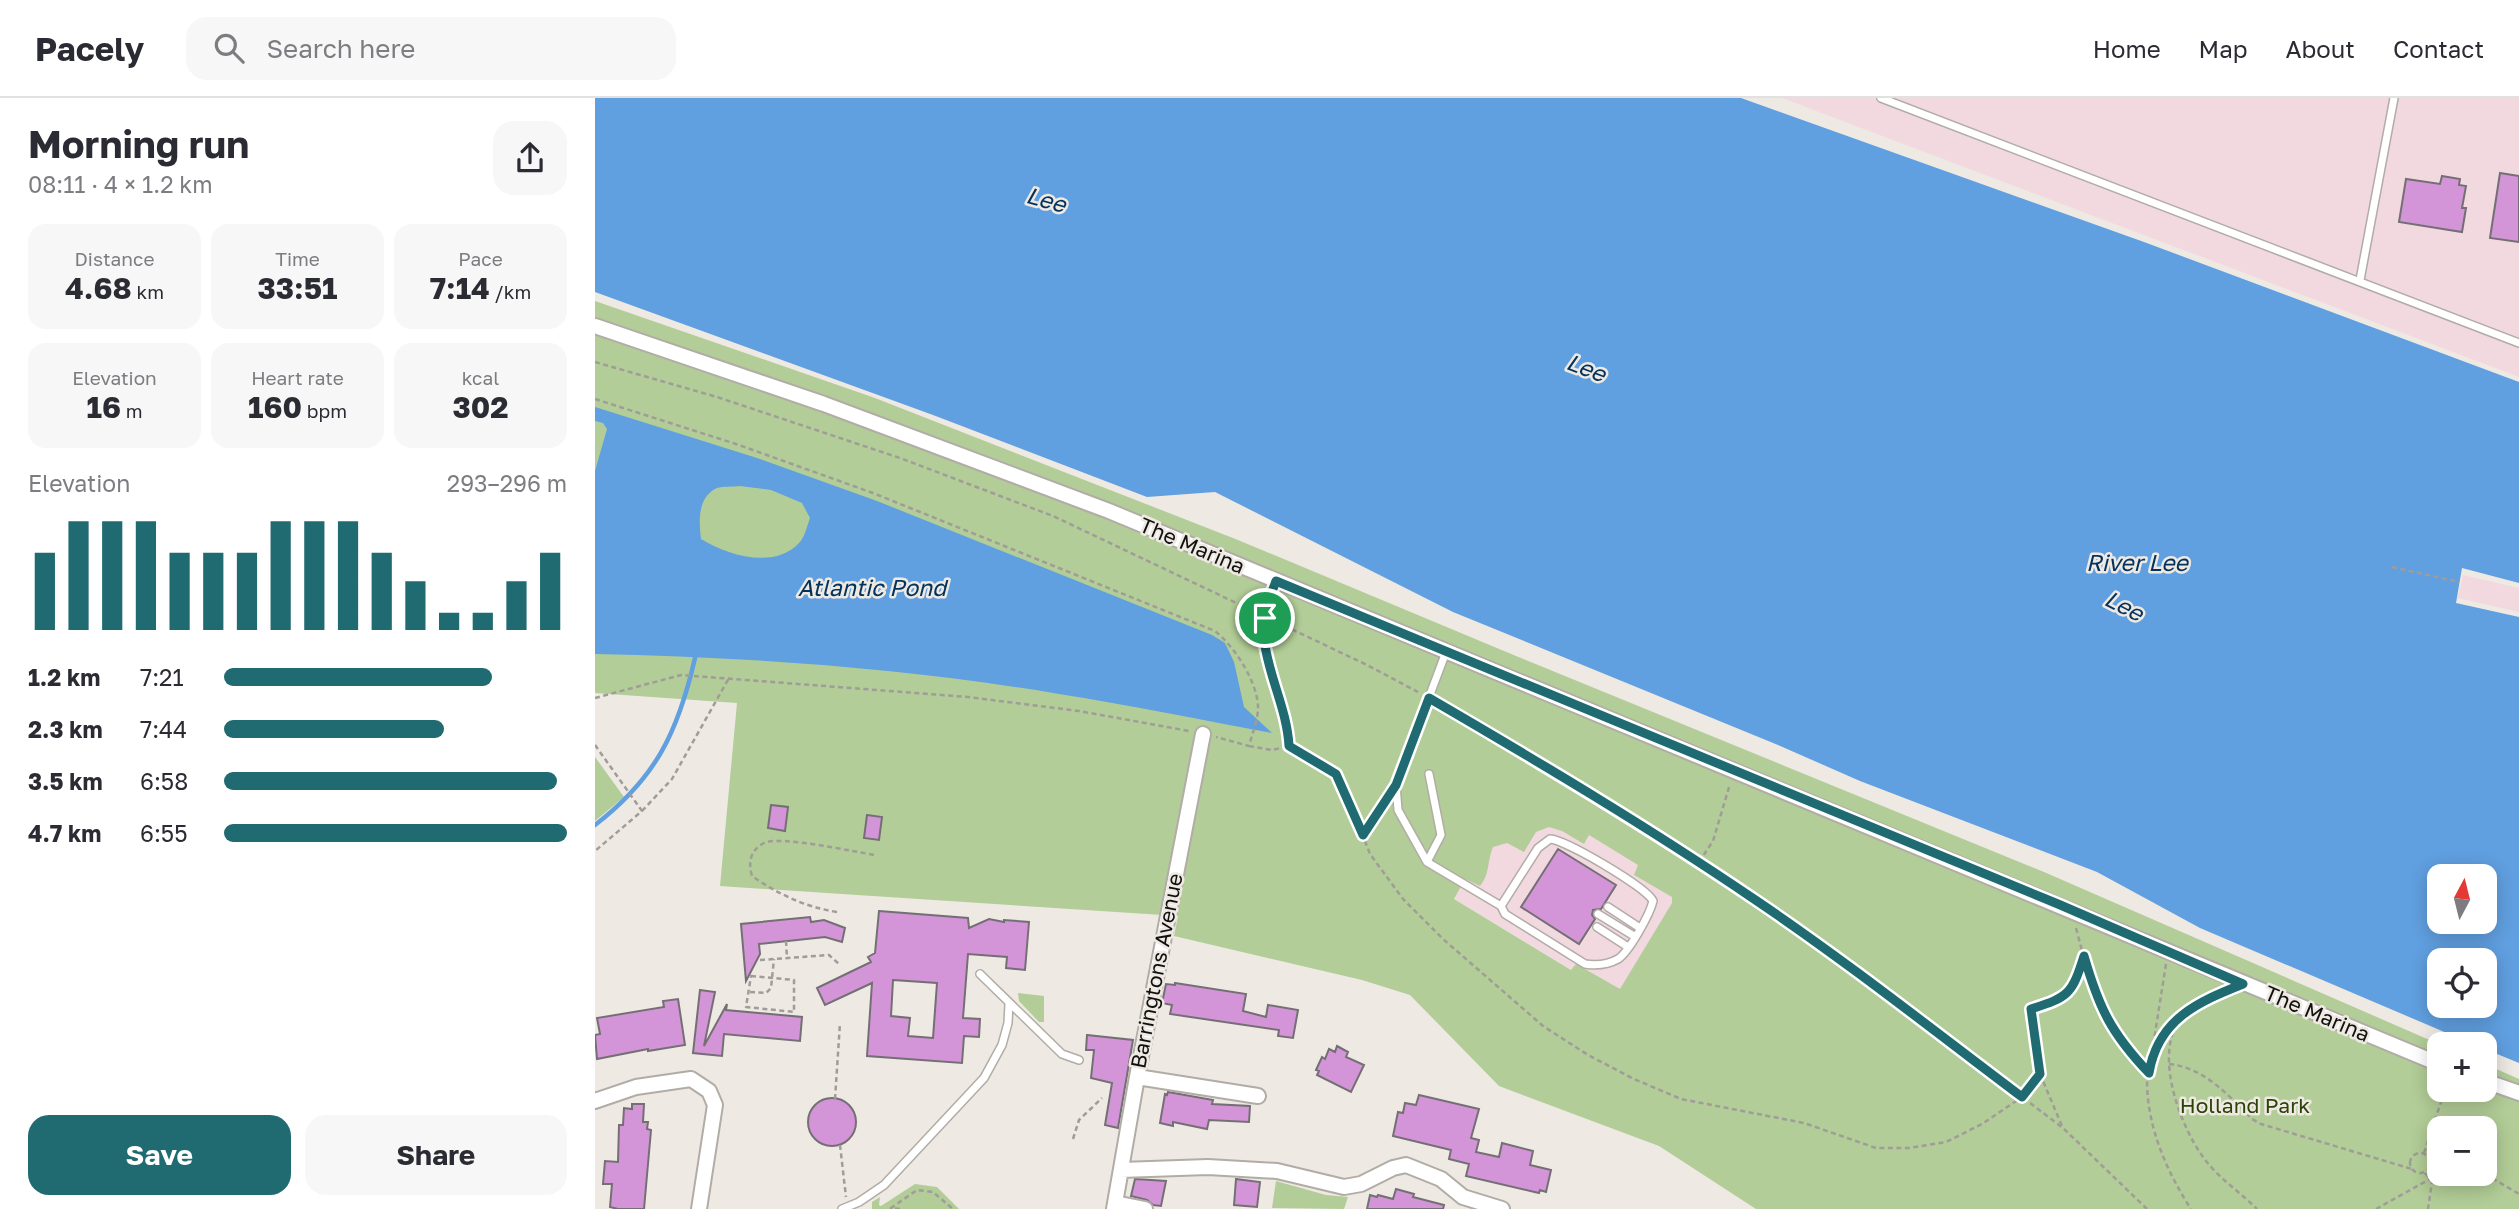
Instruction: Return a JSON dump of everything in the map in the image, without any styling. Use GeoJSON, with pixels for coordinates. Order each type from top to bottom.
{"type":"FeatureCollection","features":[{"type":"Feature","properties":{"kind":"street","name":"The Marina"},"geometry":{"type":"LineString","coordinates":[[595,326],[824,404],[1109,510],[2427,1060]]}},
{"type":"Feature","properties":{"kind":"street","name":"Barringtons Avenue"},"geometry":{"type":"LineString","coordinates":[[1114,1206],[1203,734]]}},
{"type":"Feature","properties":{"kind":"street"},"geometry":{"type":"LineString","coordinates":[[1137,1077],[1258,1096]]}},
{"type":"Feature","properties":{"kind":"street"},"geometry":{"type":"LineString","coordinates":[[595,1101],[636,1087],[691,1079],[709,1091],[715,1105],[699,1209]]}},
{"type":"Feature","properties":{"kind":"street"},"geometry":{"type":"LineString","coordinates":[[2497,1085],[2519,1093]]}},
{"type":"Feature","properties":{"kind":"street"},"geometry":{"type":"LineString","coordinates":[[1121,1171],[1208,1167],[1277,1171],[1344,1186],[1361,1184],[1393,1168],[1406,1165],[1441,1179],[1463,1197],[1501,1209]]}},
{"type":"Feature","properties":{"kind":"street"},"geometry":{"type":"LineString","coordinates":[[1114,1206],[1145,1209]]}},
{"type":"Feature","properties":{"kind":"lane"},"geometry":{"type":"LineString","coordinates":[[1881,98],[2519,343]]}},
{"type":"Feature","properties":{"kind":"lane"},"geometry":{"type":"LineString","coordinates":[[2360,281],[2394,98]]}},
{"type":"Feature","properties":{"kind":"lane"},"geometry":{"type":"LineString","coordinates":[[1446,652],[1396,785],[1398,810],[1427,862],[1501,906],[1505,914],[1585,964],[1599,966],[1617,960],[1640,928],[1653,901],[1650,894],[1558,840],[1550,839],[1538,848],[1501,906]]}},
{"type":"Feature","properties":{"kind":"lane"},"geometry":{"type":"LineString","coordinates":[[1427,862],[1441,835],[1429,774]]}},
{"type":"Feature","properties":{"kind":"lane"},"geometry":{"type":"LineString","coordinates":[[1608,907],[1640,928]]}},
{"type":"Feature","properties":{"kind":"lane"},"geometry":{"type":"LineString","coordinates":[[1598,914],[1634,936]]}},
{"type":"Feature","properties":{"kind":"lane"},"geometry":{"type":"LineString","coordinates":[[1597,927],[1628,947]]}},
{"type":"Feature","properties":{"kind":"lane"},"geometry":{"type":"LineString","coordinates":[[981,974],[1062,1054],[1079,1060]]}},
{"type":"Feature","properties":{"kind":"lane"},"geometry":{"type":"LineString","coordinates":[[845,1208],[870,1196],[884,1185],[984,1078],[1002,1045],[1009,1003]]}},
{"type":"Feature","properties":{"kind":"path"},"geometry":{"type":"LineString","coordinates":[[595,362],[717,397],[827,433],[1053,516],[1367,665],[1429,698],[1577,784],[1699,862],[1873,984],[2063,1128],[2147,1209]]}},
{"type":"Feature","properties":{"kind":"path"},"geometry":{"type":"LineString","coordinates":[[595,399],[756,451],[873,493],[1215,631],[1228,641],[1255,693],[1258,708],[1249,746]]}},
{"type":"Feature","properties":{"kind":"path"},"geometry":{"type":"LineString","coordinates":[[2392,568],[2459,582]]}},
{"type":"Feature","properties":{"kind":"path"},"geometry":{"type":"LineString","coordinates":[[1276,581],[1265,618],[1264,641],[1288,729],[1289,746]]}},
{"type":"Feature","properties":{"kind":"path"},"geometry":{"type":"LineString","coordinates":[[595,698],[681,675],[729,678],[968,696],[1079,711],[1272,750],[1289,746],[1336,774],[1370,854],[1403,900],[1443,939],[1543,1027],[1588,1055],[1635,1079],[1681,1098],[1804,1123],[1876,1148],[1909,1148],[1946,1142],[1982,1124],[2022,1097],[2040,1074]]}},
{"type":"Feature","properties":{"kind":"path"},"geometry":{"type":"LineString","coordinates":[[595,851],[642,811],[673,779],[729,678]]}},
{"type":"Feature","properties":{"kind":"path"},"geometry":{"type":"LineString","coordinates":[[595,745],[642,811]]}},
{"type":"Feature","properties":{"kind":"path"},"geometry":{"type":"LineString","coordinates":[[1699,862],[1713,841],[1733,771]]}},
{"type":"Feature","properties":{"kind":"path"},"geometry":{"type":"LineString","coordinates":[[1363,835],[1396,785]]}},
{"type":"Feature","properties":{"kind":"path"},"geometry":{"type":"LineString","coordinates":[[837,912],[818,909],[792,899],[772,890],[752,876],[748,864],[754,852],[763,844],[779,841],[875,855]]}},
{"type":"Feature","properties":{"kind":"path"},"geometry":{"type":"LineString","coordinates":[[2072,910],[2095,995],[2126,1049],[2149,1073]]}},
{"type":"Feature","properties":{"kind":"path"},"geometry":{"type":"LineString","coordinates":[[786,941],[787,958]]}},
{"type":"Feature","properties":{"kind":"path"},"geometry":{"type":"LineString","coordinates":[[2169,951],[2147,1097],[2155,1134],[2175,1181],[2191,1209]]}},
{"type":"Feature","properties":{"kind":"path"},"geometry":{"type":"LineString","coordinates":[[761,960],[829,955],[840,965]]}},
{"type":"Feature","properties":{"kind":"path"},"geometry":{"type":"LineString","coordinates":[[2063,1128],[2040,1074],[2031,1009],[2055,1001],[2070,992],[2084,956]]}},
{"type":"Feature","properties":{"kind":"path"},"geometry":{"type":"LineString","coordinates":[[749,992],[765,993],[771,988],[774,959]]}},
{"type":"Feature","properties":{"kind":"path"},"geometry":{"type":"LineString","coordinates":[[751,976],[772,977],[795,980],[794,1012],[747,1007],[751,976]]}},
{"type":"Feature","properties":{"kind":"path"},"geometry":{"type":"LineString","coordinates":[[2151,1059],[2166,1032],[2187,1011],[2198,1003],[2243,984]]}},
{"type":"Feature","properties":{"kind":"path"},"geometry":{"type":"LineString","coordinates":[[2187,1011],[2177,1024],[2169,1064],[2185,1127],[2197,1148],[2222,1180],[2257,1209]]}},
{"type":"Feature","properties":{"kind":"path"},"geometry":{"type":"LineString","coordinates":[[835,1099],[840,1023]]}},
{"type":"Feature","properties":{"kind":"path"},"geometry":{"type":"LineString","coordinates":[[2169,1064],[2182,1065],[2207,1077],[2252,1119],[2261,1124],[2412,1169]]}},
{"type":"Feature","properties":{"kind":"path"},"geometry":{"type":"LineString","coordinates":[[1073,1139],[1079,1121],[1102,1098]]}},
{"type":"Feature","properties":{"kind":"path"},"geometry":{"type":"LineString","coordinates":[[2424,1153],[2441,1102]]}},
{"type":"Feature","properties":{"kind":"path"},"geometry":{"type":"LineString","coordinates":[[841,1145],[845,1208]]}},
{"type":"Feature","properties":{"kind":"path"},"geometry":{"type":"LineString","coordinates":[[2427,1155],[2417,1153],[2411,1157],[2409,1164],[2416,1173],[2424,1172],[2427,1168]]}},
{"type":"Feature","properties":{"kind":"path"},"geometry":{"type":"LineString","coordinates":[[2424,1172],[2427,1176]]}},
{"type":"Feature","properties":{"kind":"path"},"geometry":{"type":"LineString","coordinates":[[2376,1209],[2427,1181]]}},
{"type":"Feature","properties":{"kind":"path"},"geometry":{"type":"LineString","coordinates":[[2497,1181],[2519,1194]]}},
{"type":"Feature","properties":{"kind":"path"},"geometry":{"type":"LineString","coordinates":[[2428,1209],[2430,1186]]}},
{"type":"Feature","properties":{"kind":"path"},"geometry":{"type":"LineString","coordinates":[[900,1209],[891,1208],[917,1190],[933,1192],[953,1209]]}},
{"type":"Feature","properties":{"kind":"shaded area"},"geometry":{"type":"Polygon","coordinates":[[[1782,98],[2519,98],[2519,377],[1782,98]]]}},
{"type":"Feature","properties":{"kind":"shaded area"},"geometry":{"type":"Polygon","coordinates":[[[2463,575],[2519,588],[2519,612],[2458,598],[2463,575]]]}},
{"type":"Feature","properties":{"kind":"shaded area"},"geometry":{"type":"Polygon","coordinates":[[[1518,792],[1689,895],[1625,1002],[1453,898],[1518,792]]]}},
{"type":"Feature","properties":{"kind":"green space","name":"Holland Park"},"geometry":{"type":"Polygon","coordinates":[[[595,301],[875,398],[1238,540],[2044,872],[2427,1039],[2427,1102],[2497,1102],[2497,1069],[2519,1079],[2519,1209],[1756,1209],[1659,1146],[1499,1086],[1410,995],[1362,980],[1174,936],[1178,916],[720,886],[737,703],[595,693],[595,301]],[[1549,827],[1536,832],[1524,852],[1507,843],[1493,847],[1480,886],[1465,879],[1454,899],[1571,970],[1576,964],[1620,989],[1672,903],[1672,897],[1634,875],[1638,865],[1589,835],[1584,844],[1549,827]]]}},
{"type":"Feature","properties":{"kind":"green space"},"geometry":{"type":"Polygon","coordinates":[[[595,757],[624,797],[595,821],[595,757]]]}},
{"type":"Feature","properties":{"kind":"green space"},"geometry":{"type":"Polygon","coordinates":[[[1018,993],[1044,996],[1044,1022],[1039,1022],[1019,1001],[1018,993]]]}},
{"type":"Feature","properties":{"kind":"green space"},"geometry":{"type":"Polygon","coordinates":[[[1276,1181],[1326,1195],[1348,1197],[1344,1209],[1272,1208],[1276,1181]]]}},
{"type":"Feature","properties":{"kind":"green space"},"geometry":{"type":"Polygon","coordinates":[[[915,1184],[937,1187],[959,1209],[872,1209],[872,1202],[880,1197],[881,1206],[915,1184]]]}},
{"type":"Feature","properties":{"kind":"water","name":"River Lee"},"geometry":{"type":"Polygon","coordinates":[[[595,98],[1741,98],[2144,242],[2519,382],[2519,583],[2462,568],[2456,603],[2519,617],[2519,1063],[2497,1054],[2497,1032],[2444,1032],[2200,928],[2097,872],[1860,781],[1453,612],[1215,492],[1147,497],[933,415],[595,292],[595,98]]]}},
{"type":"Feature","properties":{"kind":"water","name":"Atlantic Pond"},"geometry":{"type":"Polygon","coordinates":[[[595,407],[757,458],[877,501],[1212,635],[1225,643],[1234,662],[1244,707],[1272,733],[1086,698],[944,677],[769,661],[595,654],[595,471],[607,429],[603,423],[595,421],[595,407]],[[740,486],[719,487],[710,492],[701,510],[701,539],[724,550],[750,557],[777,556],[789,551],[801,541],[810,518],[802,503],[771,490],[740,486]]]}},
{"type":"Feature","properties":{"kind":"building"},"geometry":{"type":"Polygon","coordinates":[[[2500,173],[2519,176],[2519,242],[2490,238],[2500,173]]]}},
{"type":"Feature","properties":{"kind":"building"},"geometry":{"type":"Polygon","coordinates":[[[2442,176],[2460,179],[2459,185],[2466,186],[2462,232],[2399,222],[2406,179],[2440,184],[2442,176]]]}},
{"type":"Feature","properties":{"kind":"building"},"geometry":{"type":"Polygon","coordinates":[[[771,805],[788,807],[785,831],[768,828],[771,805]]]}},
{"type":"Feature","properties":{"kind":"building"},"geometry":{"type":"Polygon","coordinates":[[[867,815],[882,817],[879,840],[864,838],[867,815]]]}},
{"type":"Feature","properties":{"kind":"building"},"geometry":{"type":"Polygon","coordinates":[[[1558,849],[1616,885],[1601,909],[1593,910],[1595,919],[1579,944],[1521,907],[1558,849]]]}},
{"type":"Feature","properties":{"kind":"building"},"geometry":{"type":"Polygon","coordinates":[[[879,911],[968,918],[969,928],[989,919],[1029,922],[1025,970],[1006,968],[1007,957],[968,954],[963,1018],[980,1019],[979,1037],[964,1036],[962,1063],[867,1056],[872,983],[825,1005],[817,988],[871,962],[868,957],[875,953],[879,911]],[[893,980],[891,1016],[910,1018],[908,1036],[933,1038],[937,983],[893,980]]]}},
{"type":"Feature","properties":{"kind":"building"},"geometry":{"type":"Polygon","coordinates":[[[810,917],[811,922],[824,920],[845,928],[842,942],[825,937],[759,944],[760,954],[746,981],[741,924],[810,917]]]}},
{"type":"Feature","properties":{"kind":"building"},"geometry":{"type":"Polygon","coordinates":[[[1175,983],[1246,994],[1243,1011],[1266,1017],[1268,1005],[1298,1010],[1293,1038],[1278,1036],[1279,1030],[1170,1014],[1172,1005],[1162,1003],[1166,984],[1175,983]]]}},
{"type":"Feature","properties":{"kind":"building"},"geometry":{"type":"Polygon","coordinates":[[[700,990],[715,992],[704,1046],[727,1004],[726,1010],[802,1017],[800,1041],[724,1034],[722,1056],[693,1053],[700,990]]]}},
{"type":"Feature","properties":{"kind":"building"},"geometry":{"type":"Polygon","coordinates":[[[678,999],[685,1045],[597,1059],[595,1035],[600,1034],[597,1018],[664,1007],[663,1001],[678,999]]]}},
{"type":"Feature","properties":{"kind":"building"},"geometry":{"type":"Polygon","coordinates":[[[1087,1035],[1133,1040],[1118,1128],[1105,1125],[1112,1083],[1091,1078],[1094,1050],[1086,1050],[1087,1035]]]}},
{"type":"Feature","properties":{"kind":"building"},"geometry":{"type":"Polygon","coordinates":[[[1337,1046],[1348,1052],[1346,1057],[1364,1065],[1351,1092],[1317,1075],[1319,1071],[1316,1070],[1322,1057],[1325,1059],[1329,1049],[1335,1052],[1337,1046]]]}},
{"type":"Feature","properties":{"kind":"building"},"geometry":{"type":"Polygon","coordinates":[[[1168,1092],[1213,1100],[1212,1104],[1250,1106],[1249,1122],[1209,1120],[1207,1129],[1173,1122],[1173,1126],[1160,1123],[1165,1094],[1168,1092]]]}},
{"type":"Feature","properties":{"kind":"building"},"geometry":{"type":"Polygon","coordinates":[[[1419,1095],[1479,1109],[1471,1138],[1479,1140],[1476,1152],[1499,1157],[1502,1143],[1533,1151],[1530,1165],[1551,1170],[1546,1192],[1540,1190],[1539,1193],[1466,1176],[1469,1164],[1449,1159],[1451,1150],[1393,1136],[1398,1112],[1403,1113],[1405,1103],[1416,1105],[1419,1095]]]}},
{"type":"Feature","properties":{"kind":"building"},"geometry":{"type":"Polygon","coordinates":[[[832,1098],[849,1105],[856,1122],[849,1139],[832,1146],[815,1139],[808,1122],[815,1105],[832,1098]]]}},
{"type":"Feature","properties":{"kind":"building"},"geometry":{"type":"Polygon","coordinates":[[[632,1104],[644,1104],[643,1122],[648,1122],[647,1129],[651,1130],[644,1209],[618,1209],[610,1207],[612,1184],[603,1184],[605,1161],[618,1162],[619,1125],[623,1125],[624,1108],[632,1109],[632,1104]]]}},
{"type":"Feature","properties":{"kind":"building"},"geometry":{"type":"Polygon","coordinates":[[[1135,1179],[1166,1181],[1161,1206],[1131,1196],[1135,1179]]]}},
{"type":"Feature","properties":{"kind":"building"},"geometry":{"type":"Polygon","coordinates":[[[1236,1179],[1260,1182],[1257,1207],[1234,1205],[1236,1179]]]}},
{"type":"Feature","properties":{"kind":"building"},"geometry":{"type":"Polygon","coordinates":[[[1396,1189],[1414,1194],[1413,1197],[1444,1205],[1443,1209],[1367,1209],[1370,1195],[1393,1199],[1396,1189]]]}},
{"type":"Feature","properties":{"kind":"waterway"},"geometry":{"type":"LineString","coordinates":[[595,825],[634,789],[661,752],[681,709],[695,658]]}},
{"type":"Feature","properties":{"kind":"route"},"geometry":{"type":"LineString","coordinates":[[1276,581],[2058,904],[2243,984],[2198,1003],[2174,1023],[2156,1047],[2149,1073],[2126,1049],[2107,1019],[2095,995],[2084,956],[2070,992],[2055,1001],[2031,1009],[2040,1074],[2022,1097],[1873,984],[1757,901],[1577,784],[1429,698],[1396,785],[1363,835],[1336,774],[1289,746],[1288,729],[1264,641],[1265,618],[1276,581]]}},
{"type":"Feature","properties":{"kind":"water label","name":"Lee"},"geometry":{"type":"Point","coordinates":[1046,200]}},
{"type":"Feature","properties":{"kind":"water label","name":"Lee"},"geometry":{"type":"Point","coordinates":[1586,368]}},
{"type":"Feature","properties":{"kind":"water label","name":"Lee"},"geometry":{"type":"Point","coordinates":[2124,606]}}]}
